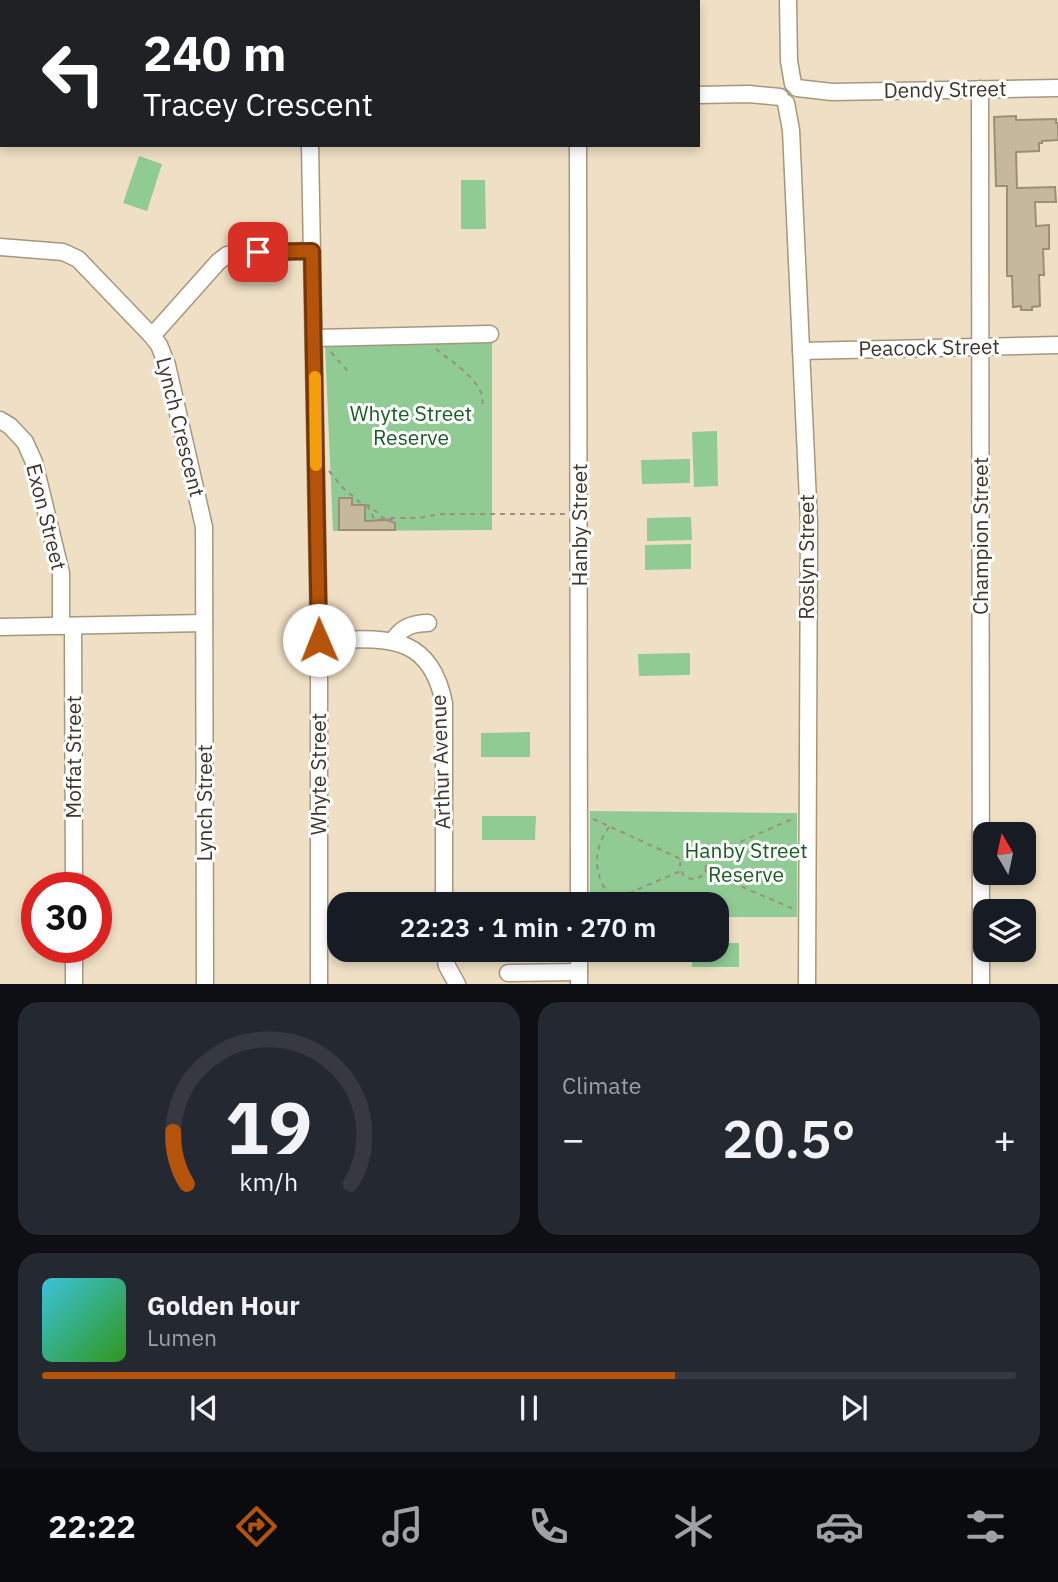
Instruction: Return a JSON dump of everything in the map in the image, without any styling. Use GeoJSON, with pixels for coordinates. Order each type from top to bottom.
{"type":"FeatureCollection","features":[{"type":"Feature","properties":{"kind":"street","name":"Roslyn Street"},"geometry":{"type":"LineString","coordinates":[[788,0],[789,93],[809,523],[807,984]]}},
{"type":"Feature","properties":{"kind":"street","name":"Dendy Street"},"geometry":{"type":"LineString","coordinates":[[700,95],[1058,88]]}},
{"type":"Feature","properties":{"kind":"street","name":"Champion Street"},"geometry":{"type":"LineString","coordinates":[[980,89],[981,984]]}},
{"type":"Feature","properties":{"kind":"street","name":"Whyte Street"},"geometry":{"type":"LineString","coordinates":[[310,147],[312,251],[320,342],[319,984]]}},
{"type":"Feature","properties":{"kind":"street","name":"Hanby Street"},"geometry":{"type":"LineString","coordinates":[[578,147],[579,892]]}},
{"type":"Feature","properties":{"kind":"street","name":"Lynch Crescent"},"geometry":{"type":"LineString","coordinates":[[0,247],[70,254],[84,265],[159,345],[167,365],[204,527],[204,623]]}},
{"type":"Feature","properties":{"kind":"street"},"geometry":{"type":"LineString","coordinates":[[152,336],[227,255],[312,251]]}},
{"type":"Feature","properties":{"kind":"street"},"geometry":{"type":"LineString","coordinates":[[320,342],[490,334]]}},
{"type":"Feature","properties":{"kind":"street","name":"Peacock Street"},"geometry":{"type":"LineString","coordinates":[[801,351],[1058,345]]}},
{"type":"Feature","properties":{"kind":"street","name":"Exon Street"},"geometry":{"type":"LineString","coordinates":[[0,420],[25,442],[34,462],[60,566],[67,626]]}},
{"type":"Feature","properties":{"kind":"street"},"geometry":{"type":"LineString","coordinates":[[0,627],[204,623]]}},
{"type":"Feature","properties":{"kind":"street","name":"Lynch Street"},"geometry":{"type":"LineString","coordinates":[[204,623],[205,984]]}},
{"type":"Feature","properties":{"kind":"street"},"geometry":{"type":"LineString","coordinates":[[393,642],[409,625],[428,623]]}},
{"type":"Feature","properties":{"kind":"street","name":"Moffat Street"},"geometry":{"type":"LineString","coordinates":[[67,626],[74,872]]}},
{"type":"Feature","properties":{"kind":"street","name":"Arthur Avenue"},"geometry":{"type":"LineString","coordinates":[[319,640],[379,639],[393,642],[410,648],[428,662],[438,681],[444,703],[443,892]]}},
{"type":"Feature","properties":{"kind":"street"},"geometry":{"type":"LineString","coordinates":[[446,962],[457,984]]}},
{"type":"Feature","properties":{"kind":"street"},"geometry":{"type":"LineString","coordinates":[[74,963],[74,984]]}},
{"type":"Feature","properties":{"kind":"street"},"geometry":{"type":"LineString","coordinates":[[508,973],[579,978]]}},
{"type":"Feature","properties":{"kind":"path"},"geometry":{"type":"LineString","coordinates":[[431,335],[435,347],[460,366],[478,388],[483,399],[481,408]]}},
{"type":"Feature","properties":{"kind":"path"},"geometry":{"type":"LineString","coordinates":[[320,342],[350,374]]}},
{"type":"Feature","properties":{"kind":"path"},"geometry":{"type":"LineString","coordinates":[[328,470],[343,488],[380,517],[393,520]]}},
{"type":"Feature","properties":{"kind":"path"},"geometry":{"type":"LineString","coordinates":[[367,505],[376,520],[440,514],[567,514]]}},
{"type":"Feature","properties":{"kind":"path"},"geometry":{"type":"LineString","coordinates":[[589,818],[681,859]]}},
{"type":"Feature","properties":{"kind":"path"},"geometry":{"type":"LineString","coordinates":[[681,859],[692,852],[704,858],[797,818]]}},
{"type":"Feature","properties":{"kind":"path"},"geometry":{"type":"LineString","coordinates":[[608,892],[599,878],[596,861],[600,842],[609,827]]}},
{"type":"Feature","properties":{"kind":"path"},"geometry":{"type":"LineString","coordinates":[[704,858],[705,871]]}},
{"type":"Feature","properties":{"kind":"path"},"geometry":{"type":"LineString","coordinates":[[681,859],[681,871],[686,877],[695,879],[705,871]]}},
{"type":"Feature","properties":{"kind":"path"},"geometry":{"type":"LineString","coordinates":[[632,892],[681,871]]}},
{"type":"Feature","properties":{"kind":"path"},"geometry":{"type":"LineString","coordinates":[[705,871],[796,910]]}},
{"type":"Feature","properties":{"kind":"green space"},"geometry":{"type":"Polygon","coordinates":[[[139,156],[162,164],[147,211],[123,203],[139,156]]]}},
{"type":"Feature","properties":{"kind":"green space"},"geometry":{"type":"Polygon","coordinates":[[[461,180],[485,180],[486,229],[461,229],[461,180]]]}},
{"type":"Feature","properties":{"kind":"green space","name":"Whyte Street Reserve"},"geometry":{"type":"Polygon","coordinates":[[[492,341],[492,530],[333,531],[325,345],[492,341]]]}},
{"type":"Feature","properties":{"kind":"green space"},"geometry":{"type":"Polygon","coordinates":[[[717,431],[718,486],[694,487],[692,432],[717,431]]]}},
{"type":"Feature","properties":{"kind":"green space"},"geometry":{"type":"Polygon","coordinates":[[[690,459],[690,483],[642,484],[641,460],[690,459]]]}},
{"type":"Feature","properties":{"kind":"green space"},"geometry":{"type":"Polygon","coordinates":[[[691,517],[692,540],[647,541],[647,518],[691,517]]]}},
{"type":"Feature","properties":{"kind":"green space"},"geometry":{"type":"Polygon","coordinates":[[[691,544],[691,569],[645,570],[645,545],[691,544]]]}},
{"type":"Feature","properties":{"kind":"green space"},"geometry":{"type":"Polygon","coordinates":[[[690,653],[690,675],[639,676],[638,654],[690,653]]]}},
{"type":"Feature","properties":{"kind":"green space"},"geometry":{"type":"Polygon","coordinates":[[[530,732],[530,757],[481,757],[481,733],[530,732]]]}},
{"type":"Feature","properties":{"kind":"green space","name":"Hanby Street Reserve"},"geometry":{"type":"Polygon","coordinates":[[[590,811],[797,813],[797,917],[729,917],[729,892],[590,892],[590,811]]]}},
{"type":"Feature","properties":{"kind":"green space"},"geometry":{"type":"Polygon","coordinates":[[[482,816],[536,816],[535,840],[482,840],[482,816]]]}},
{"type":"Feature","properties":{"kind":"green space"},"geometry":{"type":"Polygon","coordinates":[[[729,943],[739,943],[739,967],[692,967],[692,962],[729,962],[729,943]]]}},
{"type":"Feature","properties":{"kind":"building"},"geometry":{"type":"Polygon","coordinates":[[[1016,116],[1016,120],[1056,119],[1058,123],[1058,140],[1042,141],[1039,143],[1039,151],[1016,152],[1017,188],[1055,187],[1056,202],[1035,202],[1036,226],[1049,225],[1049,249],[1043,249],[1044,275],[1039,275],[1040,306],[1032,307],[1032,310],[1021,310],[1021,306],[1013,307],[1012,276],[1007,276],[1007,186],[996,186],[994,117],[1016,116]]]}},
{"type":"Feature","properties":{"kind":"building"},"geometry":{"type":"Polygon","coordinates":[[[339,498],[352,498],[352,505],[365,505],[365,521],[387,520],[395,523],[395,530],[339,530],[339,498]]]}},
{"type":"Feature","properties":{"kind":"slow traffic"},"geometry":{"type":"LineString","coordinates":[[315,377],[316,465]]}},
{"type":"Feature","properties":{"kind":"route"},"geometry":{"type":"LineString","coordinates":[[258,252],[312,251],[319,640]]}}]}
